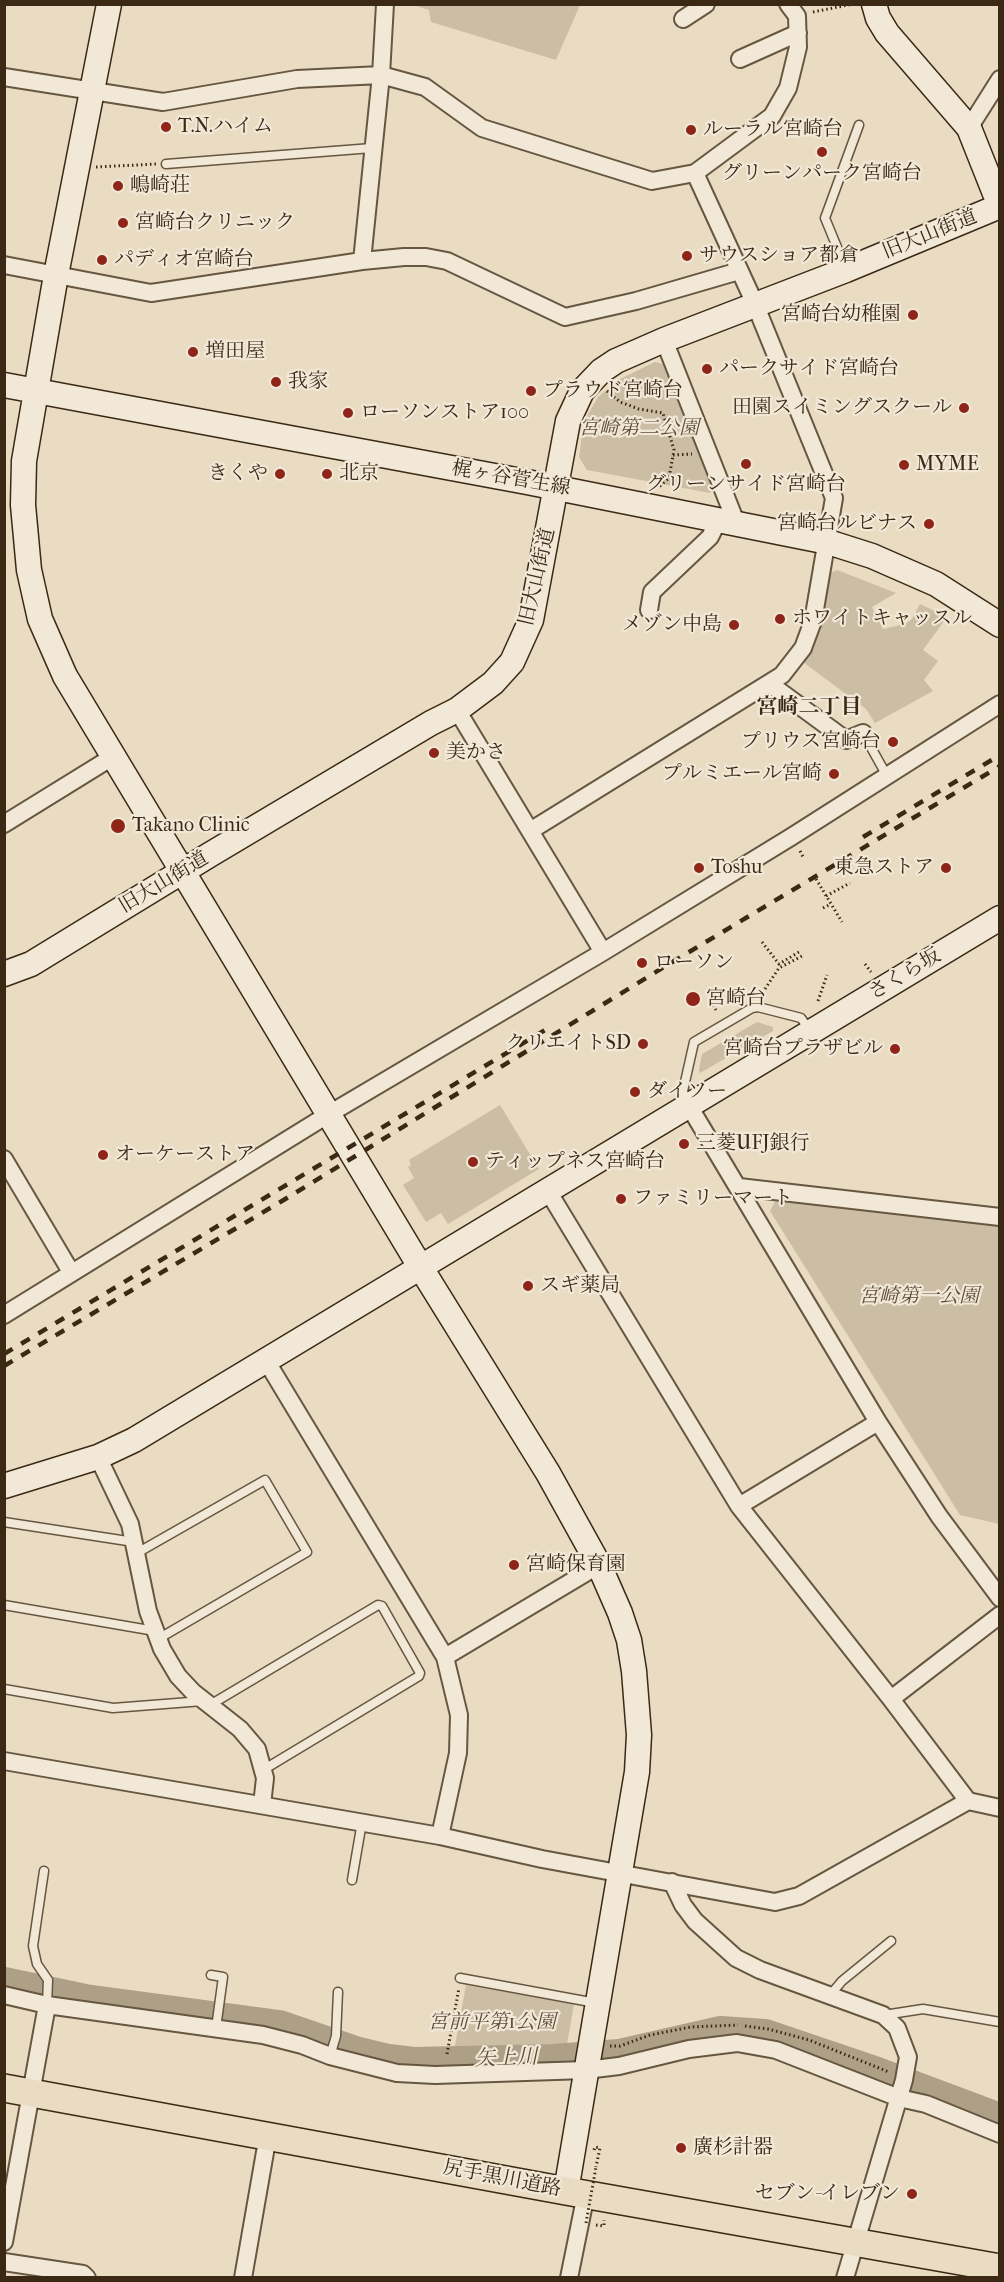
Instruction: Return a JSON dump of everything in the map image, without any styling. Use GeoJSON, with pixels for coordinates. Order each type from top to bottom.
{"type":"FeatureCollection","features":[{"type":"Feature","properties":{"kind":"main road","name":"尻手黒川道路"},"geometry":{"type":"LineString","coordinates":[[4,2088],[999,2268]]}},
{"type":"Feature","properties":{"kind":"street"},"geometry":{"type":"LineString","coordinates":[[109,4],[56,275],[24,461],[23,505],[29,570],[40,619],[65,676],[421,1268],[548,1473],[599,1565],[620,1612],[629,1640],[638,1707],[637,1772],[586,2070],[569,2277]]}},
{"type":"Feature","properties":{"kind":"street"},"geometry":{"type":"LineString","coordinates":[[362,261],[381,75],[385,4]]}},
{"type":"Feature","properties":{"kind":"street"},"geometry":{"type":"LineString","coordinates":[[683,20],[706,4]]}},
{"type":"Feature","properties":{"kind":"street"},"geometry":{"type":"LineString","coordinates":[[4,77],[163,102],[297,79],[381,75],[425,87],[482,128],[652,181],[695,173],[772,116],[788,88],[798,47],[797,16],[788,4]]}},
{"type":"Feature","properties":{"kind":"street"},"geometry":{"type":"LineString","coordinates":[[874,4],[878,18],[887,33],[969,128],[999,206]]}},
{"type":"Feature","properties":{"kind":"street"},"geometry":{"type":"LineString","coordinates":[[740,59],[798,33]]}},
{"type":"Feature","properties":{"kind":"street"},"geometry":{"type":"LineString","coordinates":[[969,128],[999,79]]}},
{"type":"Feature","properties":{"kind":"street"},"geometry":{"type":"LineString","coordinates":[[530,831],[770,684],[782,675],[803,648],[813,621],[834,498],[754,304],[695,173]]}},
{"type":"Feature","properties":{"kind":"street","name":"旧大山街道"},"geometry":{"type":"LineString","coordinates":[[4,974],[31,964],[431,723],[457,710],[493,683],[512,662],[531,620],[568,421],[582,392],[601,371],[616,360],[664,340],[846,270],[999,206]]}},
{"type":"Feature","properties":{"kind":"street"},"geometry":{"type":"LineString","coordinates":[[4,266],[151,293],[362,261],[426,257],[447,261],[565,317],[636,301],[739,271]]}},
{"type":"Feature","properties":{"kind":"street"},"geometry":{"type":"LineString","coordinates":[[649,610],[652,592],[728,523],[664,340]]}},
{"type":"Feature","properties":{"kind":"street","name":"梶ヶ谷菅生線"},"geometry":{"type":"LineString","coordinates":[[4,385],[555,488],[828,542],[872,556],[936,584],[999,626]]}},
{"type":"Feature","properties":{"kind":"street"},"geometry":{"type":"LineString","coordinates":[[770,684],[846,740],[862,733]]}},
{"type":"Feature","properties":{"kind":"street"},"geometry":{"type":"LineString","coordinates":[[4,1315],[328,1114],[603,952],[999,704]]}},
{"type":"Feature","properties":{"kind":"street"},"geometry":{"type":"LineString","coordinates":[[457,710],[603,952]]}},
{"type":"Feature","properties":{"kind":"street"},"geometry":{"type":"LineString","coordinates":[[4,824],[114,756]]}},
{"type":"Feature","properties":{"kind":"street","name":"さくら坂"},"geometry":{"type":"LineString","coordinates":[[4,1486],[98,1456],[134,1440],[267,1362],[999,918]]}},
{"type":"Feature","properties":{"kind":"street"},"geometry":{"type":"LineString","coordinates":[[689,1106],[878,1422],[939,1516],[999,1598]]}},
{"type":"Feature","properties":{"kind":"street"},"geometry":{"type":"LineString","coordinates":[[4,1159],[71,1272]]}},
{"type":"Feature","properties":{"kind":"street"},"geometry":{"type":"LineString","coordinates":[[739,1187],[999,1217]]}},
{"type":"Feature","properties":{"kind":"street"},"geometry":{"type":"LineString","coordinates":[[548,1191],[738,1506],[891,1699],[968,1801],[999,1808]]}},
{"type":"Feature","properties":{"kind":"street"},"geometry":{"type":"LineString","coordinates":[[267,1362],[445,1657],[459,1714],[458,1753],[440,1836]]}},
{"type":"Feature","properties":{"kind":"street"},"geometry":{"type":"LineString","coordinates":[[738,1506],[878,1422]]}},
{"type":"Feature","properties":{"kind":"street"},"geometry":{"type":"LineString","coordinates":[[98,1456],[130,1524],[148,1611],[157,1635],[178,1676],[240,1729],[257,1749],[265,1778],[262,1805]]}},
{"type":"Feature","properties":{"kind":"street"},"geometry":{"type":"LineString","coordinates":[[445,1657],[599,1565]]}},
{"type":"Feature","properties":{"kind":"street"},"geometry":{"type":"LineString","coordinates":[[891,1699],[999,1616]]}},
{"type":"Feature","properties":{"kind":"street"},"geometry":{"type":"LineString","coordinates":[[4,1761],[440,1836],[542,1859],[775,1902],[799,1896],[968,1801]]}},
{"type":"Feature","properties":{"kind":"street"},"geometry":{"type":"LineString","coordinates":[[672,1882],[683,1905],[695,1921],[736,1958],[760,1970],[831,1994],[883,2015],[897,2028],[908,2057],[901,2091],[845,2277]]}},
{"type":"Feature","properties":{"kind":"street"},"geometry":{"type":"LineString","coordinates":[[4,1995],[47,2005],[263,2035],[379,2070],[405,2074],[586,2070],[619,2066],[689,2049],[736,2043],[776,2050],[901,2091],[926,2104],[999,2133]]}},
{"type":"Feature","properties":{"kind":"street"},"geometry":{"type":"LineString","coordinates":[[4,2242],[47,2005]]}},
{"type":"Feature","properties":{"kind":"street"},"geometry":{"type":"LineString","coordinates":[[243,2277],[268,2135]]}},
{"type":"Feature","properties":{"kind":"street"},"geometry":{"type":"LineString","coordinates":[[4,2262],[83,2274],[87,2277]]}},
{"type":"Feature","properties":{"kind":"lane"},"geometry":{"type":"LineString","coordinates":[[846,270],[825,218],[859,125]]}},
{"type":"Feature","properties":{"kind":"lane"},"geometry":{"type":"LineString","coordinates":[[166,164],[372,148]]}},
{"type":"Feature","properties":{"kind":"lane"},"geometry":{"type":"LineString","coordinates":[[862,733],[887,776]]}},
{"type":"Feature","properties":{"kind":"lane"},"geometry":{"type":"LineString","coordinates":[[689,1106],[683,1091],[694,1042],[752,1008],[801,1017],[811,1032]]}},
{"type":"Feature","properties":{"kind":"lane"},"geometry":{"type":"LineString","coordinates":[[4,1522],[136,1548],[265,1480],[307,1552],[157,1635],[4,1605]]}},
{"type":"Feature","properties":{"kind":"lane"},"geometry":{"type":"LineString","coordinates":[[4,1689],[113,1708],[208,1703],[378,1605],[382,1606],[420,1673],[419,1676],[263,1770]]}},
{"type":"Feature","properties":{"kind":"lane"},"geometry":{"type":"LineString","coordinates":[[352,1880],[362,1822]]}},
{"type":"Feature","properties":{"kind":"lane"},"geometry":{"type":"LineString","coordinates":[[44,1871],[33,1946],[37,1964],[48,1980],[47,2005]]}},
{"type":"Feature","properties":{"kind":"lane"},"geometry":{"type":"LineString","coordinates":[[831,1994],[842,1981],[891,1941]]}},
{"type":"Feature","properties":{"kind":"lane"},"geometry":{"type":"LineString","coordinates":[[211,1975],[223,1977],[216,2028]]}},
{"type":"Feature","properties":{"kind":"lane"},"geometry":{"type":"LineString","coordinates":[[460,1978],[597,2003]]}},
{"type":"Feature","properties":{"kind":"lane"},"geometry":{"type":"LineString","coordinates":[[330,2056],[336,2036],[338,1992]]}},
{"type":"Feature","properties":{"kind":"lane"},"geometry":{"type":"LineString","coordinates":[[883,2015],[923,2009],[999,2022]]}},
{"type":"Feature","properties":{"kind":"path"},"geometry":{"type":"LineString","coordinates":[[814,12],[853,4]]}},
{"type":"Feature","properties":{"kind":"path"},"geometry":{"type":"LineString","coordinates":[[78,168],[166,164]]}},
{"type":"Feature","properties":{"kind":"path"},"geometry":{"type":"LineString","coordinates":[[602,387],[620,402],[639,409],[663,413],[674,450],[669,478],[659,487]]}},
{"type":"Feature","properties":{"kind":"path"},"geometry":{"type":"LineString","coordinates":[[673,455],[680,456]]}},
{"type":"Feature","properties":{"kind":"path"},"geometry":{"type":"LineString","coordinates":[[816,879],[842,922]]}},
{"type":"Feature","properties":{"kind":"path"},"geometry":{"type":"LineString","coordinates":[[826,896],[850,882]]}},
{"type":"Feature","properties":{"kind":"path"},"geometry":{"type":"LineString","coordinates":[[823,908],[831,904]]}},
{"type":"Feature","properties":{"kind":"path"},"geometry":{"type":"LineString","coordinates":[[762,942],[778,963],[801,954],[779,968],[765,988]]}},
{"type":"Feature","properties":{"kind":"path"},"geometry":{"type":"LineString","coordinates":[[866,964],[874,976]]}},
{"type":"Feature","properties":{"kind":"path"},"geometry":{"type":"LineString","coordinates":[[818,1001],[827,975]]}},
{"type":"Feature","properties":{"kind":"path"},"geometry":{"type":"LineString","coordinates":[[711,1001],[716,1010]]}},
{"type":"Feature","properties":{"kind":"path"},"geometry":{"type":"LineString","coordinates":[[447,2054],[460,1978]]}},
{"type":"Feature","properties":{"kind":"path"},"geometry":{"type":"LineString","coordinates":[[586,2223],[600,2148],[595,2147],[593,2157]]}},
{"type":"Feature","properties":{"kind":"green space"},"geometry":{"type":"Polygon","coordinates":[[[413,5],[580,5],[556,60],[431,22],[429,10],[413,5]]]}},
{"type":"Feature","properties":{"kind":"green space","name":"宮崎第二公園"},"geometry":{"type":"Polygon","coordinates":[[[655,362],[667,365],[715,486],[710,493],[587,470],[579,457],[588,414],[598,397],[620,379],[655,362]]]}},
{"type":"Feature","properties":{"kind":"green space"},"geometry":{"type":"Polygon","coordinates":[[[837,570],[896,593],[872,607],[883,629],[905,624],[912,619],[920,604],[947,617],[923,650],[938,661],[924,680],[933,691],[875,723],[866,709],[803,662],[810,650],[826,575],[837,570]]]}},
{"type":"Feature","properties":{"kind":"green space"},"geometry":{"type":"Polygon","coordinates":[[[757,1022],[773,1027],[773,1031],[700,1073],[702,1054],[757,1022]]]}},
{"type":"Feature","properties":{"kind":"green space","name":"ティップネス宮崎台"},"geometry":{"type":"Polygon","coordinates":[[[500,1105],[539,1169],[448,1224],[441,1213],[426,1222],[403,1185],[414,1178],[408,1167],[411,1165],[409,1160],[500,1105]]]}},
{"type":"Feature","properties":{"kind":"green space","name":"宮崎第一公園"},"geometry":{"type":"Polygon","coordinates":[[[776,1200],[999,1225],[999,1524],[960,1515],[770,1211],[776,1200]]]}},
{"type":"Feature","properties":{"kind":"green space","name":"宮前平第1公園"},"geometry":{"type":"Polygon","coordinates":[[[466,1985],[574,2004],[566,2050],[453,2056],[466,1985]]]}},
{"type":"Feature","properties":{"kind":"waterway","name":"矢上川"},"geometry":{"type":"LineString","coordinates":[[4,1983],[85,2000],[279,2026],[355,2052],[388,2060],[414,2063],[554,2060],[619,2055],[720,2032],[765,2035],[877,2073],[1000,2119]]}},
{"type":"Feature","properties":{"kind":"railway"},"geometry":{"type":"LineString","coordinates":[[863,837],[1000,755]]}},
{"type":"Feature","properties":{"kind":"railway"},"geometry":{"type":"LineString","coordinates":[[4,1366],[282,1201],[669,964],[1000,766]]}},
{"type":"Feature","properties":{"kind":"railway"},"geometry":{"type":"LineString","coordinates":[[4,1354],[545,1030]]}},
{"type":"Feature","properties":{"kind":"place","name":"T.N.ハイム"},"geometry":{"type":"Point","coordinates":[166,127]}},
{"type":"Feature","properties":{"kind":"place","name":"ルーラル宮崎台"},"geometry":{"type":"Point","coordinates":[691,130]}},
{"type":"Feature","properties":{"kind":"place","name":"グリーンパーク宮崎台"},"geometry":{"type":"Point","coordinates":[822,152]}},
{"type":"Feature","properties":{"kind":"place","name":"嶋崎荘"},"geometry":{"type":"Point","coordinates":[118,186]}},
{"type":"Feature","properties":{"kind":"place","name":"宮崎台クリニック"},"geometry":{"type":"Point","coordinates":[123,223]}},
{"type":"Feature","properties":{"kind":"place","name":"サウスショア都倉"},"geometry":{"type":"Point","coordinates":[687,256]}},
{"type":"Feature","properties":{"kind":"place","name":"パディオ宮崎台"},"geometry":{"type":"Point","coordinates":[102,260]}},
{"type":"Feature","properties":{"kind":"place","name":"宮崎台幼稚園"},"geometry":{"type":"Point","coordinates":[913,315]}},
{"type":"Feature","properties":{"kind":"place","name":"増田屋"},"geometry":{"type":"Point","coordinates":[193,352]}},
{"type":"Feature","properties":{"kind":"place","name":"パークサイド宮崎台"},"geometry":{"type":"Point","coordinates":[707,369]}},
{"type":"Feature","properties":{"kind":"place","name":"我家"},"geometry":{"type":"Point","coordinates":[276,382]}},
{"type":"Feature","properties":{"kind":"place","name":"プラウド宮崎台"},"geometry":{"type":"Point","coordinates":[531,391]}},
{"type":"Feature","properties":{"kind":"place","name":"田園スイミングスクール"},"geometry":{"type":"Point","coordinates":[964,408]}},
{"type":"Feature","properties":{"kind":"place","name":"ローソンストア100"},"geometry":{"type":"Point","coordinates":[348,413]}},
{"type":"Feature","properties":{"kind":"place","name":"グリーンサイド宮崎台"},"geometry":{"type":"Point","coordinates":[746,464]}},
{"type":"Feature","properties":{"kind":"place","name":"MYME"},"geometry":{"type":"Point","coordinates":[904,465]}},
{"type":"Feature","properties":{"kind":"place","name":"きくや"},"geometry":{"type":"Point","coordinates":[280,474]}},
{"type":"Feature","properties":{"kind":"place","name":"北京"},"geometry":{"type":"Point","coordinates":[327,474]}},
{"type":"Feature","properties":{"kind":"place","name":"宮崎台ルビナス"},"geometry":{"type":"Point","coordinates":[929,524]}},
{"type":"Feature","properties":{"kind":"place","name":"ホワイトキャッスル"},"geometry":{"type":"Point","coordinates":[780,619]}},
{"type":"Feature","properties":{"kind":"place","name":"メゾン中島"},"geometry":{"type":"Point","coordinates":[734,625]}},
{"type":"Feature","properties":{"kind":"place","name":"プリウス宮崎台"},"geometry":{"type":"Point","coordinates":[893,742]}},
{"type":"Feature","properties":{"kind":"place","name":"美かさ"},"geometry":{"type":"Point","coordinates":[434,753]}},
{"type":"Feature","properties":{"kind":"place","name":"プルミエール宮崎"},"geometry":{"type":"Point","coordinates":[834,774]}},
{"type":"Feature","properties":{"kind":"place","name":"Takano Clinic"},"geometry":{"type":"Point","coordinates":[118,826]}},
{"type":"Feature","properties":{"kind":"place","name":"Toshu"},"geometry":{"type":"Point","coordinates":[699,868]}},
{"type":"Feature","properties":{"kind":"place","name":"東急ストア"},"geometry":{"type":"Point","coordinates":[946,868]}},
{"type":"Feature","properties":{"kind":"place","name":"ローソン"},"geometry":{"type":"Point","coordinates":[642,963]}},
{"type":"Feature","properties":{"kind":"place","name":"宮崎台"},"geometry":{"type":"Point","coordinates":[693,999]}},
{"type":"Feature","properties":{"kind":"place","name":"クリエイトSD"},"geometry":{"type":"Point","coordinates":[643,1044]}},
{"type":"Feature","properties":{"kind":"place","name":"宮崎台プラザビル"},"geometry":{"type":"Point","coordinates":[895,1049]}},
{"type":"Feature","properties":{"kind":"place","name":"ダイソー"},"geometry":{"type":"Point","coordinates":[635,1092]}},
{"type":"Feature","properties":{"kind":"place","name":"三菱UFJ銀行"},"geometry":{"type":"Point","coordinates":[684,1144]}},
{"type":"Feature","properties":{"kind":"place","name":"オーケーストア"},"geometry":{"type":"Point","coordinates":[103,1155]}},
{"type":"Feature","properties":{"kind":"place","name":"ティップネス宮崎台"},"geometry":{"type":"Point","coordinates":[473,1162]}},
{"type":"Feature","properties":{"kind":"place","name":"ファミリーマート"},"geometry":{"type":"Point","coordinates":[621,1199]}},
{"type":"Feature","properties":{"kind":"place","name":"スギ薬局"},"geometry":{"type":"Point","coordinates":[528,1286]}},
{"type":"Feature","properties":{"kind":"place","name":"宮崎保育園"},"geometry":{"type":"Point","coordinates":[514,1565]}},
{"type":"Feature","properties":{"kind":"place","name":"廣杉計器"},"geometry":{"type":"Point","coordinates":[681,2148]}},
{"type":"Feature","properties":{"kind":"place","name":"セブン-イレブン"},"geometry":{"type":"Point","coordinates":[912,2194]}},
{"type":"Feature","properties":{"kind":"district","name":"宮崎二丁目"},"geometry":{"type":"Point","coordinates":[809,708]}}]}
